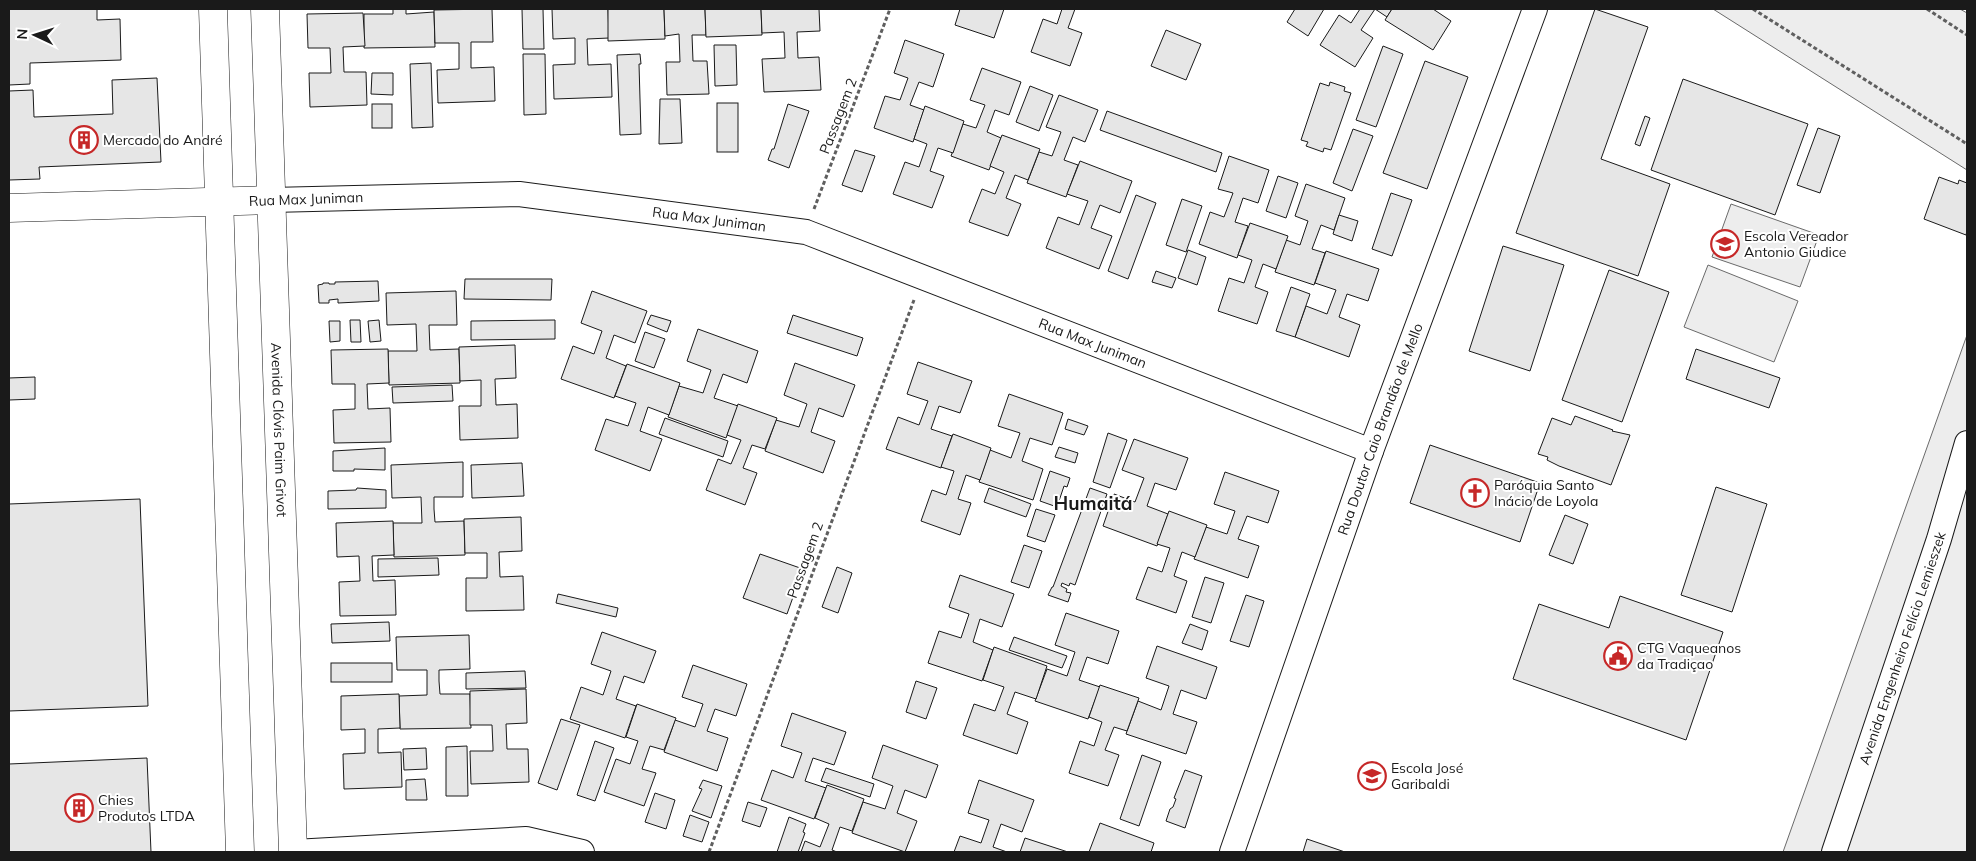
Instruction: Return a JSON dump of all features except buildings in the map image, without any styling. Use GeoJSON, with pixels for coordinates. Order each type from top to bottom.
{"type":"FeatureCollection","features":[{"type":"Feature","properties":{"kind":"street"},"geometry":{"type":"LineString","coordinates":[[213,9],[240,852]]}},
{"type":"Feature","properties":{"kind":"street","name":"Avenida Clóvis Paim Grivot"},"geometry":{"type":"LineString","coordinates":[[265,9],[294,852]]}},
{"type":"Feature","properties":{"kind":"street","name":"Rua Doutor Caio Brandão de Mello"},"geometry":{"type":"LineString","coordinates":[[1232,852],[1371,451],[1535,9]]}},
{"type":"Feature","properties":{"kind":"street","name":"Rua Max Juniman"},"geometry":{"type":"LineString","coordinates":[[9,208],[519,194],[806,232],[1371,451]]}},
{"type":"Feature","properties":{"kind":"street","name":"Avenida Engenheiro Felício Lemieszek"},"geometry":{"type":"LineString","coordinates":[[1834,852],[1939,539],[1967,443]]}},
{"type":"Feature","properties":{"kind":"street"},"geometry":{"type":"LineString","coordinates":[[294,852],[526,839],[582,852]]}},
{"type":"Feature","properties":{"kind":"path","name":"Passagem 2"},"geometry":{"type":"LineString","coordinates":[[806,232],[890,9]]}},
{"type":"Feature","properties":{"kind":"path"},"geometry":{"type":"LineString","coordinates":[[1753,9],[1967,144]]}},
{"type":"Feature","properties":{"kind":"path"},"geometry":{"type":"LineString","coordinates":[[1927,9],[1967,35]]}},
{"type":"Feature","properties":{"kind":"path","name":"Passagem 2"},"geometry":{"type":"LineString","coordinates":[[709,852],[923,276]]}},
{"type":"Feature","properties":{"kind":"shaded area"},"geometry":{"type":"Polygon","coordinates":[[[1713,9],[1960,9],[1967,13],[1967,170],[1713,9]]]}},
{"type":"Feature","properties":{"kind":"shaded area"},"geometry":{"type":"Polygon","coordinates":[[[1731,204],[1819,235],[1800,287],[1712,257],[1731,204]]]}},
{"type":"Feature","properties":{"kind":"shaded area"},"geometry":{"type":"Polygon","coordinates":[[[1708,265],[1798,301],[1774,362],[1684,327],[1708,265]]]}},
{"type":"Feature","properties":{"kind":"shaded area"},"geometry":{"type":"Polygon","coordinates":[[[1967,335],[1967,852],[1783,852],[1967,335]]]}},
{"type":"Feature","properties":{"kind":"place","name":"Mercado do André"},"geometry":{"type":"Point","coordinates":[84,140]}},
{"type":"Feature","properties":{"kind":"place","name":"Escola Vereador Antonio Giudice"},"geometry":{"type":"Point","coordinates":[1725,244]}},
{"type":"Feature","properties":{"kind":"place","name":"Paróquia Santo Inácio de Loyola"},"geometry":{"type":"Point","coordinates":[1475,493]}},
{"type":"Feature","properties":{"kind":"place","name":"CTG Vaqueanos da Tradiçao"},"geometry":{"type":"Point","coordinates":[1618,656]}},
{"type":"Feature","properties":{"kind":"place","name":"Escola José Garibaldi"},"geometry":{"type":"Point","coordinates":[1372,776]}},
{"type":"Feature","properties":{"kind":"place","name":"Chies Produtos LTDA"},"geometry":{"type":"Point","coordinates":[79,808]}},
{"type":"Feature","properties":{"kind":"district","name":"Humaitá"},"geometry":{"type":"Point","coordinates":[1093,503]}}]}
